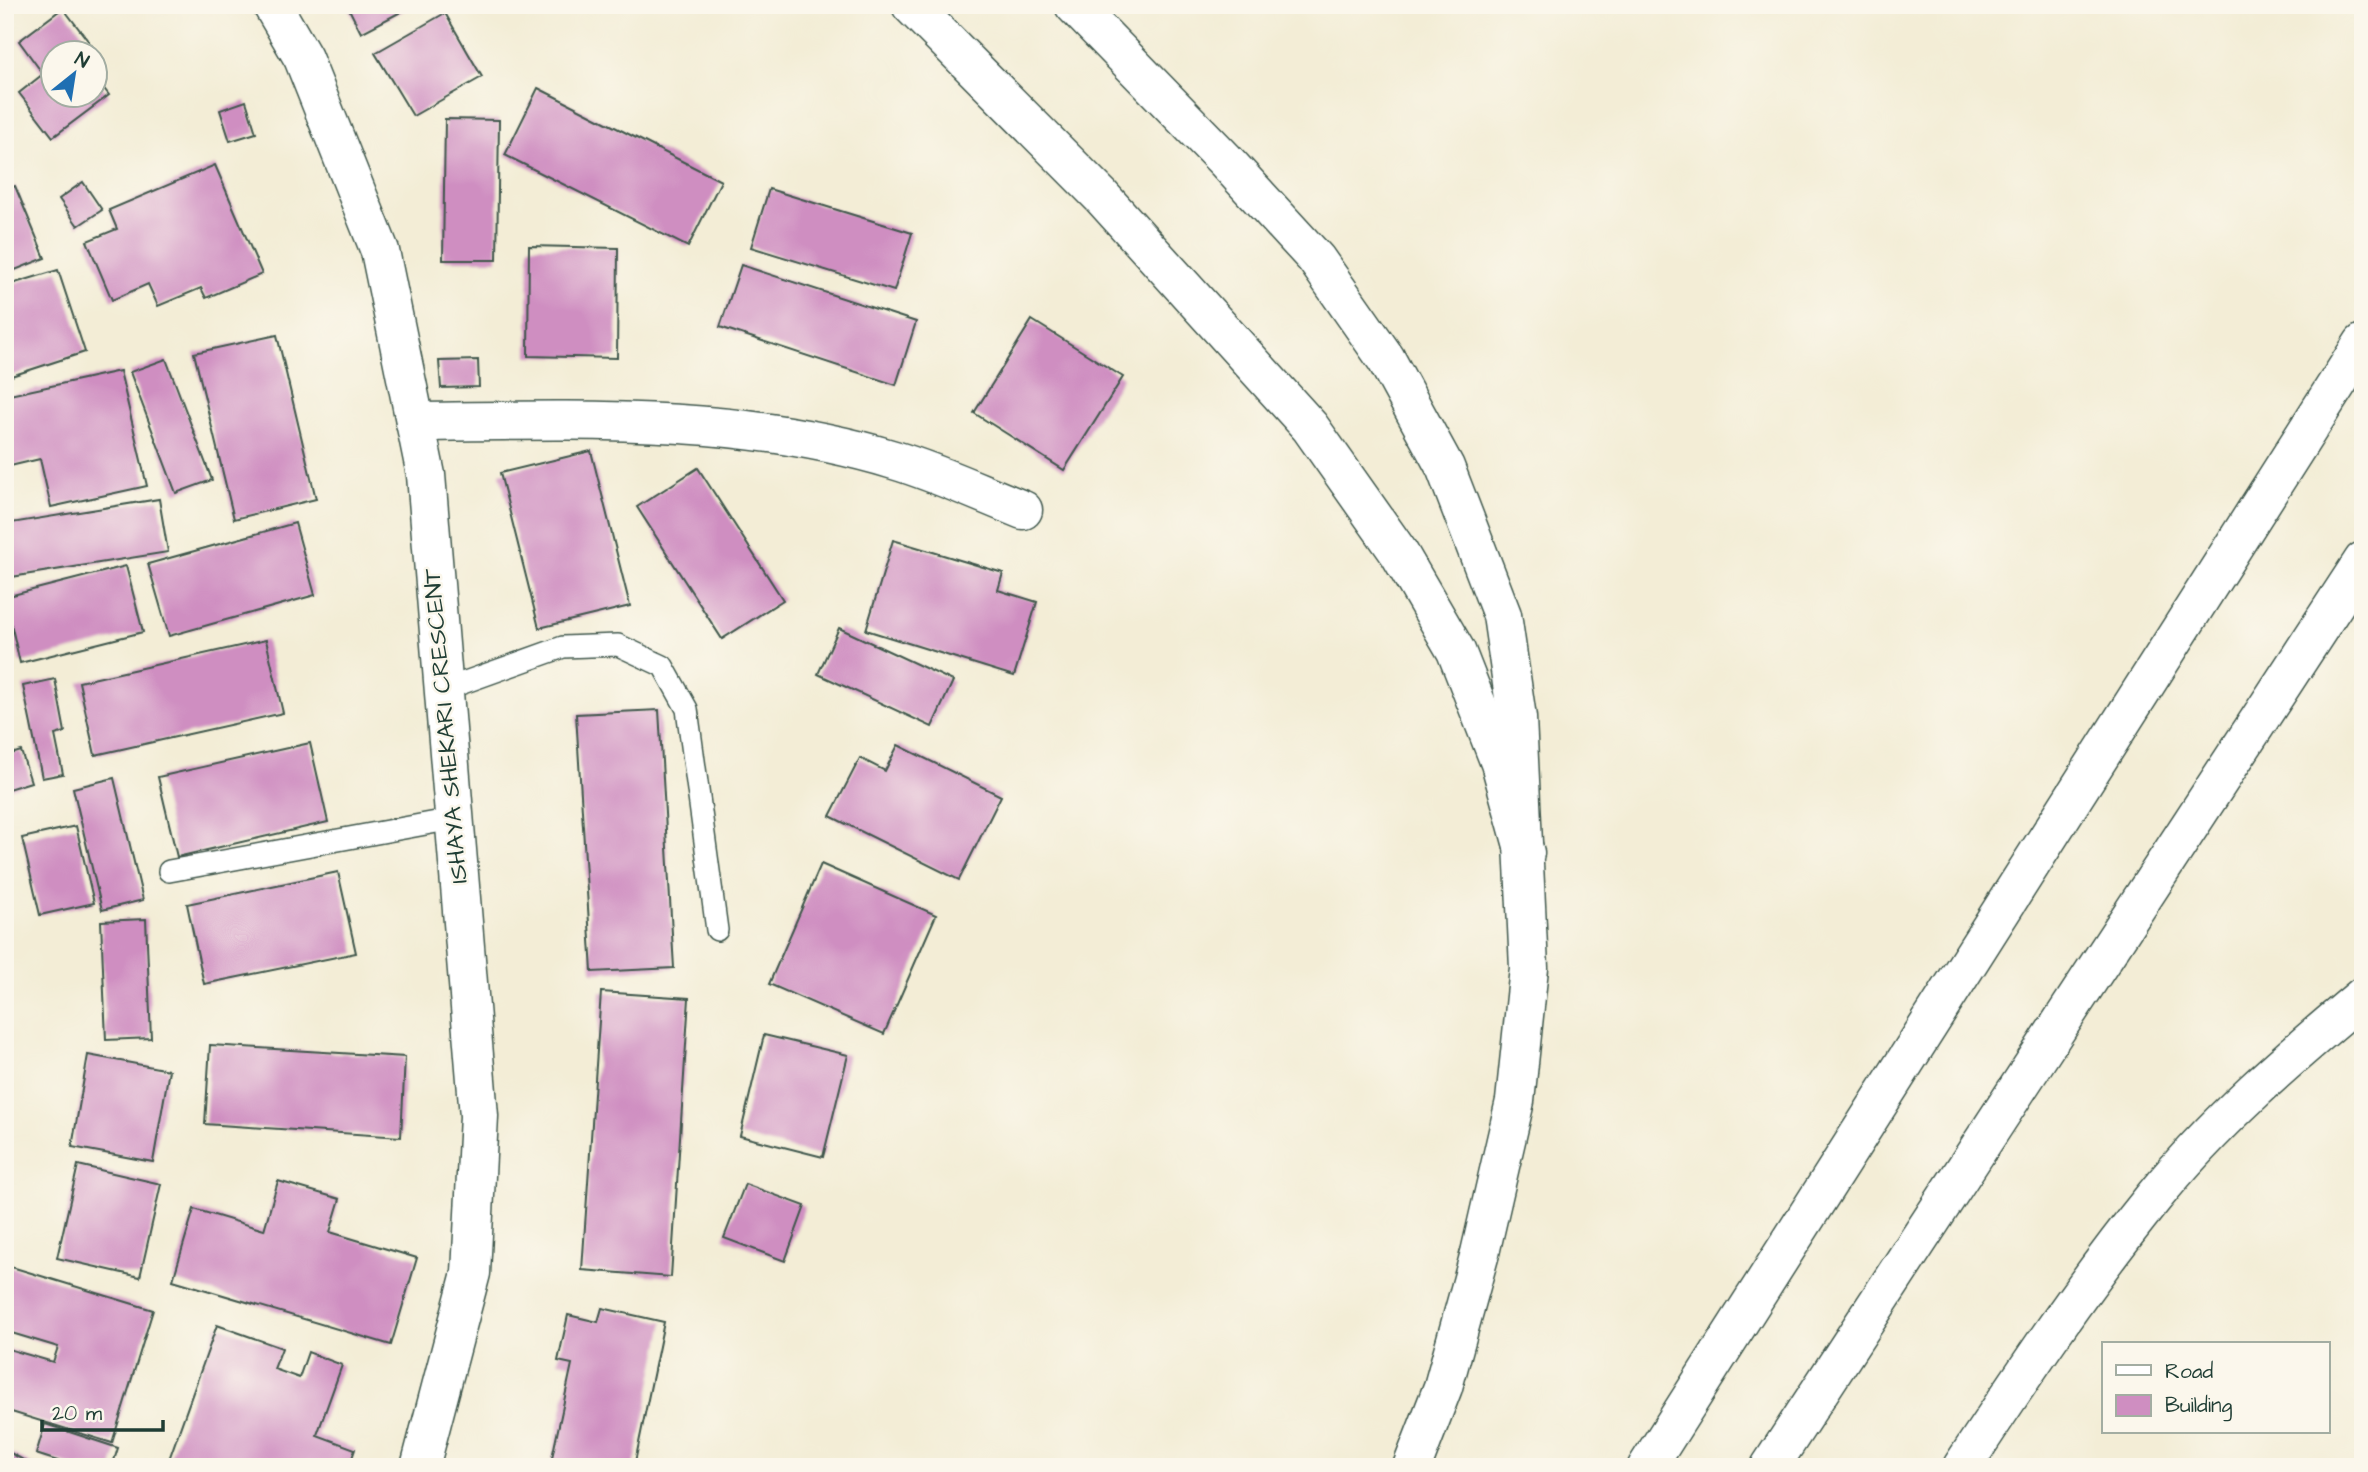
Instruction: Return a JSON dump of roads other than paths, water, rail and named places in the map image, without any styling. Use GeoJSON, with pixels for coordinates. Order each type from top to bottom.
{"type":"FeatureCollection","features":[{"type":"Feature","properties":{"kind":"main road","name":"ISHAYA SHEKARI CRESCENT"},"geometry":{"type":"LineString","coordinates":[[272,5],[303,58],[380,251],[426,475],[479,1116],[471,1273],[420,1467]]}},
{"type":"Feature","properties":{"kind":"main road"},"geometry":{"type":"LineString","coordinates":[[911,5],[1101,196],[1310,427],[1399,553],[1456,651],[1500,763],[1525,853]]}},
{"type":"Feature","properties":{"kind":"main road"},"geometry":{"type":"LineString","coordinates":[[1074,5],[1225,160],[1316,259],[1386,359],[1445,467],[1502,615],[1517,718],[1529,968],[1515,1101],[1480,1253],[1443,1387],[1412,1467]]}},
{"type":"Feature","properties":{"kind":"main road"},"geometry":{"type":"LineString","coordinates":[[1647,1467],[2363,343]]}},
{"type":"Feature","properties":{"kind":"main road"},"geometry":{"type":"LineString","coordinates":[[415,422],[633,420],[796,438],[894,460],[1023,510]]}},
{"type":"Feature","properties":{"kind":"main road"},"geometry":{"type":"LineString","coordinates":[[1770,1467],[2363,561]]}},
{"type":"Feature","properties":{"kind":"main road"},"geometry":{"type":"LineString","coordinates":[[1962,1467],[2027,1368],[2154,1197],[2262,1081],[2363,996]]}},
{"type":"Feature","properties":{"kind":"lane"},"geometry":{"type":"LineString","coordinates":[[443,690],[563,647],[618,645],[663,666],[687,709],[717,930]]}},
{"type":"Feature","properties":{"kind":"lane"},"geometry":{"type":"LineString","coordinates":[[169,871],[453,819]]}}]}
